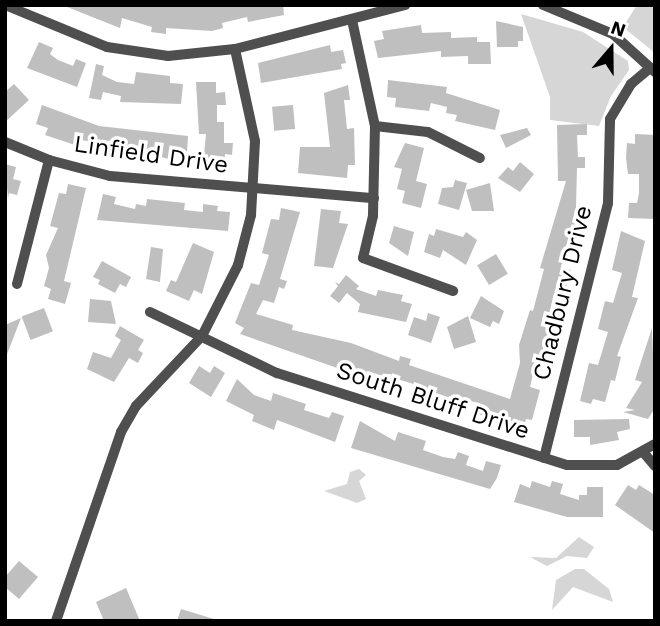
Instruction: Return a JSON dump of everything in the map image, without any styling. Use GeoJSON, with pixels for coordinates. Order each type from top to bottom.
{"type":"FeatureCollection","features":[{"type":"Feature","properties":{"kind":"street"},"geometry":{"type":"LineString","coordinates":[[5,5],[75,35],[128,51],[189,55],[235,49],[405,5]]}},
{"type":"Feature","properties":{"kind":"street"},"geometry":{"type":"LineString","coordinates":[[543,5],[613,34],[652,70]]}},
{"type":"Feature","properties":{"kind":"street"},"geometry":{"type":"LineString","coordinates":[[352,20],[375,126],[374,198],[363,258],[453,291]]}},
{"type":"Feature","properties":{"kind":"street"},"geometry":{"type":"LineString","coordinates":[[55,621],[121,432],[136,406],[202,336],[238,265],[254,189],[255,141],[235,49]]}},
{"type":"Feature","properties":{"kind":"street","name":"Chadbury Drive"},"geometry":{"type":"LineString","coordinates":[[544,458],[608,203],[611,119],[631,84],[652,70]]}},
{"type":"Feature","properties":{"kind":"street"},"geometry":{"type":"LineString","coordinates":[[375,126],[428,132],[480,158]]}},
{"type":"Feature","properties":{"kind":"street","name":"Linfield Drive"},"geometry":{"type":"LineString","coordinates":[[5,142],[49,160],[110,176],[374,198]]}},
{"type":"Feature","properties":{"kind":"street"},"geometry":{"type":"LineString","coordinates":[[17,285],[49,160]]}},
{"type":"Feature","properties":{"kind":"street","name":"South Bluff Drive"},"geometry":{"type":"LineString","coordinates":[[150,312],[277,373],[544,458],[601,468],[644,453],[655,444]]}},
{"type":"Feature","properties":{"kind":"street"},"geometry":{"type":"LineString","coordinates":[[644,453],[655,466]]}},
{"type":"Feature","properties":{"kind":"shaded area"},"geometry":{"type":"Polygon","coordinates":[[[637,5],[655,5],[655,53],[623,27],[637,5]]]}},
{"type":"Feature","properties":{"kind":"shaded area"},"geometry":{"type":"Polygon","coordinates":[[[521,14],[583,32],[628,61],[629,70],[611,96],[599,126],[550,120],[550,97],[521,14]]]}},
{"type":"Feature","properties":{"kind":"shaded area"},"geometry":{"type":"Polygon","coordinates":[[[359,469],[366,475],[359,481],[366,499],[357,503],[324,491],[347,484],[350,472],[359,469]]]}},
{"type":"Feature","properties":{"kind":"shaded area"},"geometry":{"type":"Polygon","coordinates":[[[579,537],[594,547],[587,558],[567,556],[547,566],[530,557],[556,558],[579,537]]]}},
{"type":"Feature","properties":{"kind":"shaded area"},"geometry":{"type":"Polygon","coordinates":[[[575,569],[584,569],[609,589],[613,602],[573,587],[552,610],[556,580],[575,569]]]}},
{"type":"Feature","properties":{"kind":"building"},"geometry":{"type":"Polygon","coordinates":[[[62,5],[283,5],[284,15],[248,22],[247,17],[222,23],[223,28],[212,31],[166,28],[166,34],[151,32],[152,27],[122,18],[120,28],[62,5]]]}},
{"type":"Feature","properties":{"kind":"building"},"geometry":{"type":"Polygon","coordinates":[[[496,21],[523,27],[523,41],[518,41],[518,47],[497,47],[496,21]]]}},
{"type":"Feature","properties":{"kind":"building"},"geometry":{"type":"Polygon","coordinates":[[[421,25],[422,33],[451,32],[451,38],[477,37],[477,42],[490,42],[491,64],[468,64],[468,56],[441,57],[441,51],[378,58],[374,41],[384,39],[382,31],[421,25]]]}},
{"type":"Feature","properties":{"kind":"building"},"geometry":{"type":"Polygon","coordinates":[[[39,42],[53,48],[50,54],[58,60],[73,66],[76,59],[86,63],[77,87],[27,68],[39,42]]]}},
{"type":"Feature","properties":{"kind":"building"},"geometry":{"type":"Polygon","coordinates":[[[330,45],[331,52],[343,50],[346,63],[341,64],[342,69],[261,83],[258,63],[330,45]]]}},
{"type":"Feature","properties":{"kind":"building"},"geometry":{"type":"Polygon","coordinates":[[[96,64],[104,66],[102,75],[117,82],[134,84],[136,72],[170,76],[170,83],[183,84],[181,104],[120,102],[121,96],[103,92],[101,100],[89,98],[96,64]]]}},
{"type":"Feature","properties":{"kind":"building"},"geometry":{"type":"Polygon","coordinates":[[[388,80],[447,87],[446,93],[500,110],[495,130],[455,121],[457,115],[446,113],[447,107],[431,103],[429,111],[395,107],[396,98],[387,97],[388,80]]]}},
{"type":"Feature","properties":{"kind":"building"},"geometry":{"type":"Polygon","coordinates":[[[196,82],[216,82],[216,93],[225,92],[226,105],[217,105],[217,122],[224,122],[224,143],[233,143],[232,155],[225,154],[224,167],[203,165],[206,134],[199,134],[196,82]]]}},
{"type":"Feature","properties":{"kind":"building"},"geometry":{"type":"Polygon","coordinates":[[[14,84],[29,100],[5,122],[5,92],[14,84]]]}},
{"type":"Feature","properties":{"kind":"building"},"geometry":{"type":"Polygon","coordinates":[[[348,85],[350,100],[344,100],[347,129],[354,128],[355,165],[348,165],[347,178],[298,173],[300,147],[330,147],[324,93],[348,85]]]}},
{"type":"Feature","properties":{"kind":"building"},"geometry":{"type":"Polygon","coordinates":[[[42,105],[99,126],[188,136],[187,154],[176,153],[175,161],[141,151],[141,158],[110,152],[110,146],[77,139],[75,145],[45,135],[48,128],[36,124],[42,105]]]}},
{"type":"Feature","properties":{"kind":"building"},"geometry":{"type":"Polygon","coordinates":[[[293,105],[295,129],[274,131],[272,107],[293,105]]]}},
{"type":"Feature","properties":{"kind":"building"},"geometry":{"type":"Polygon","coordinates":[[[587,124],[587,135],[577,135],[578,157],[585,157],[585,168],[577,168],[576,207],[592,211],[592,215],[575,214],[575,218],[582,220],[578,234],[570,232],[561,268],[571,270],[564,296],[554,293],[546,328],[555,330],[548,355],[540,353],[535,366],[530,387],[540,390],[532,420],[526,419],[524,427],[477,414],[481,404],[449,396],[447,405],[420,396],[423,387],[391,377],[389,386],[240,334],[244,328],[235,323],[251,283],[259,285],[269,255],[262,253],[271,219],[279,220],[281,208],[300,212],[280,279],[287,281],[284,289],[279,287],[274,303],[263,300],[256,314],[293,325],[292,330],[351,343],[399,361],[400,356],[411,359],[409,365],[510,399],[520,363],[519,345],[530,310],[533,311],[544,269],[540,268],[566,181],[558,181],[557,125],[587,124]]]}},
{"type":"Feature","properties":{"kind":"building"},"geometry":{"type":"Polygon","coordinates":[[[527,128],[531,135],[506,148],[500,135],[527,128]]]}},
{"type":"Feature","properties":{"kind":"building"},"geometry":{"type":"Polygon","coordinates":[[[635,134],[655,135],[655,219],[628,218],[629,203],[637,203],[639,193],[639,174],[628,174],[626,158],[627,143],[635,144],[635,134]]]}},
{"type":"Feature","properties":{"kind":"building"},"geometry":{"type":"Polygon","coordinates":[[[405,143],[424,148],[416,181],[427,184],[421,208],[402,203],[405,191],[397,189],[402,169],[394,167],[405,143]]]}},
{"type":"Feature","properties":{"kind":"building"},"geometry":{"type":"Polygon","coordinates":[[[520,162],[534,174],[520,192],[498,178],[508,167],[513,171],[520,162]]]}},
{"type":"Feature","properties":{"kind":"building"},"geometry":{"type":"Polygon","coordinates":[[[5,164],[16,167],[13,179],[21,181],[17,195],[9,193],[8,198],[5,164]]]}},
{"type":"Feature","properties":{"kind":"building"},"geometry":{"type":"Polygon","coordinates":[[[455,180],[467,183],[459,210],[438,204],[442,188],[453,187],[455,180]]]}},
{"type":"Feature","properties":{"kind":"building"},"geometry":{"type":"Polygon","coordinates":[[[490,183],[494,211],[472,211],[466,190],[490,183]]]}},
{"type":"Feature","properties":{"kind":"building"},"geometry":{"type":"Polygon","coordinates":[[[68,184],[86,188],[64,281],[71,283],[65,304],[48,299],[51,289],[44,286],[49,268],[46,255],[58,228],[50,226],[59,193],[66,194],[68,184]]]}},
{"type":"Feature","properties":{"kind":"building"},"geometry":{"type":"Polygon","coordinates":[[[103,194],[116,197],[114,204],[135,209],[136,204],[146,206],[147,199],[185,203],[184,210],[203,212],[203,204],[218,206],[217,211],[230,212],[228,231],[97,220],[103,194]]]}},
{"type":"Feature","properties":{"kind":"building"},"geometry":{"type":"Polygon","coordinates":[[[321,209],[341,211],[339,223],[348,224],[333,268],[314,266],[321,209]]]}},
{"type":"Feature","properties":{"kind":"building"},"geometry":{"type":"Polygon","coordinates":[[[394,226],[414,232],[408,256],[389,243],[394,226]]]}},
{"type":"Feature","properties":{"kind":"building"},"geometry":{"type":"Polygon","coordinates":[[[436,229],[463,237],[466,232],[477,240],[466,265],[443,250],[440,258],[424,252],[429,234],[434,236],[436,229]]]}},
{"type":"Feature","properties":{"kind":"building"},"geometry":{"type":"Polygon","coordinates":[[[621,231],[645,241],[632,297],[638,298],[617,356],[621,357],[615,381],[611,380],[605,402],[593,399],[591,404],[580,401],[589,363],[598,365],[608,332],[598,329],[605,301],[613,303],[622,273],[612,270],[621,231]]]}},
{"type":"Feature","properties":{"kind":"building"},"geometry":{"type":"Polygon","coordinates":[[[193,243],[214,252],[202,294],[194,290],[189,301],[166,291],[171,280],[176,282],[193,243]]]}},
{"type":"Feature","properties":{"kind":"building"},"geometry":{"type":"Polygon","coordinates":[[[151,247],[163,249],[160,282],[146,279],[151,247]]]}},
{"type":"Feature","properties":{"kind":"building"},"geometry":{"type":"Polygon","coordinates":[[[496,254],[508,274],[489,285],[477,265],[496,254]]]}},
{"type":"Feature","properties":{"kind":"building"},"geometry":{"type":"Polygon","coordinates":[[[102,261],[131,277],[126,287],[120,284],[115,293],[98,284],[100,280],[93,277],[102,261]]]}},
{"type":"Feature","properties":{"kind":"building"},"geometry":{"type":"Polygon","coordinates":[[[346,275],[359,286],[356,289],[376,296],[378,290],[403,295],[401,301],[412,304],[406,322],[358,312],[360,304],[347,293],[339,303],[330,296],[338,286],[335,282],[339,284],[346,275]]]}},
{"type":"Feature","properties":{"kind":"building"},"geometry":{"type":"Polygon","coordinates":[[[481,296],[504,311],[499,324],[493,321],[490,327],[470,318],[481,296]]]}},
{"type":"Feature","properties":{"kind":"building"},"geometry":{"type":"Polygon","coordinates":[[[90,299],[111,301],[116,324],[88,322],[90,299]]]}},
{"type":"Feature","properties":{"kind":"building"},"geometry":{"type":"Polygon","coordinates":[[[44,308],[53,331],[31,340],[22,317],[44,308]]]}},
{"type":"Feature","properties":{"kind":"building"},"geometry":{"type":"Polygon","coordinates":[[[428,313],[440,317],[431,343],[408,335],[414,317],[426,321],[428,313]]]}},
{"type":"Feature","properties":{"kind":"building"},"geometry":{"type":"Polygon","coordinates":[[[468,316],[476,342],[454,349],[447,327],[468,316]]]}},
{"type":"Feature","properties":{"kind":"building"},"geometry":{"type":"Polygon","coordinates":[[[21,318],[6,357],[5,357],[5,325],[21,318]]]}},
{"type":"Feature","properties":{"kind":"building"},"geometry":{"type":"Polygon","coordinates":[[[120,326],[144,340],[138,350],[143,353],[138,363],[129,358],[114,382],[87,369],[93,352],[111,358],[121,340],[115,336],[120,326]]]}},
{"type":"Feature","properties":{"kind":"building"},"geometry":{"type":"Polygon","coordinates":[[[652,328],[655,408],[648,419],[623,412],[635,410],[626,408],[642,382],[635,380],[652,328]]]}},
{"type":"Feature","properties":{"kind":"building"},"geometry":{"type":"Polygon","coordinates":[[[199,366],[210,373],[214,366],[225,373],[211,397],[189,383],[199,366]]]}},
{"type":"Feature","properties":{"kind":"building"},"geometry":{"type":"Polygon","coordinates":[[[237,379],[254,395],[271,401],[273,393],[306,404],[304,410],[329,418],[332,412],[344,416],[335,442],[277,420],[274,430],[252,421],[254,415],[226,401],[237,379]]]}},
{"type":"Feature","properties":{"kind":"building"},"geometry":{"type":"Polygon","coordinates":[[[629,419],[630,429],[617,432],[619,440],[590,445],[590,437],[574,437],[574,420],[629,419]]]}},
{"type":"Feature","properties":{"kind":"building"},"geometry":{"type":"Polygon","coordinates":[[[360,421],[395,441],[398,432],[426,441],[423,450],[443,457],[455,459],[458,452],[469,456],[466,465],[483,471],[486,461],[501,465],[497,478],[490,489],[351,448],[360,421]]]}},
{"type":"Feature","properties":{"kind":"building"},"geometry":{"type":"Polygon","coordinates":[[[532,481],[550,487],[552,481],[563,484],[560,494],[579,500],[579,495],[587,495],[587,487],[603,487],[603,517],[567,517],[514,502],[520,484],[530,488],[532,481]]]}},
{"type":"Feature","properties":{"kind":"building"},"geometry":{"type":"Polygon","coordinates":[[[628,485],[636,490],[639,485],[655,495],[655,533],[615,505],[628,485]]]}},
{"type":"Feature","properties":{"kind":"building"},"geometry":{"type":"Polygon","coordinates":[[[19,561],[38,577],[19,599],[5,587],[5,577],[19,561]]]}},
{"type":"Feature","properties":{"kind":"building"},"geometry":{"type":"Polygon","coordinates":[[[126,588],[140,621],[104,621],[96,602],[126,588]]]}},
{"type":"Feature","properties":{"kind":"building"},"geometry":{"type":"Polygon","coordinates":[[[181,609],[214,619],[177,621],[181,609]]]}}]}
